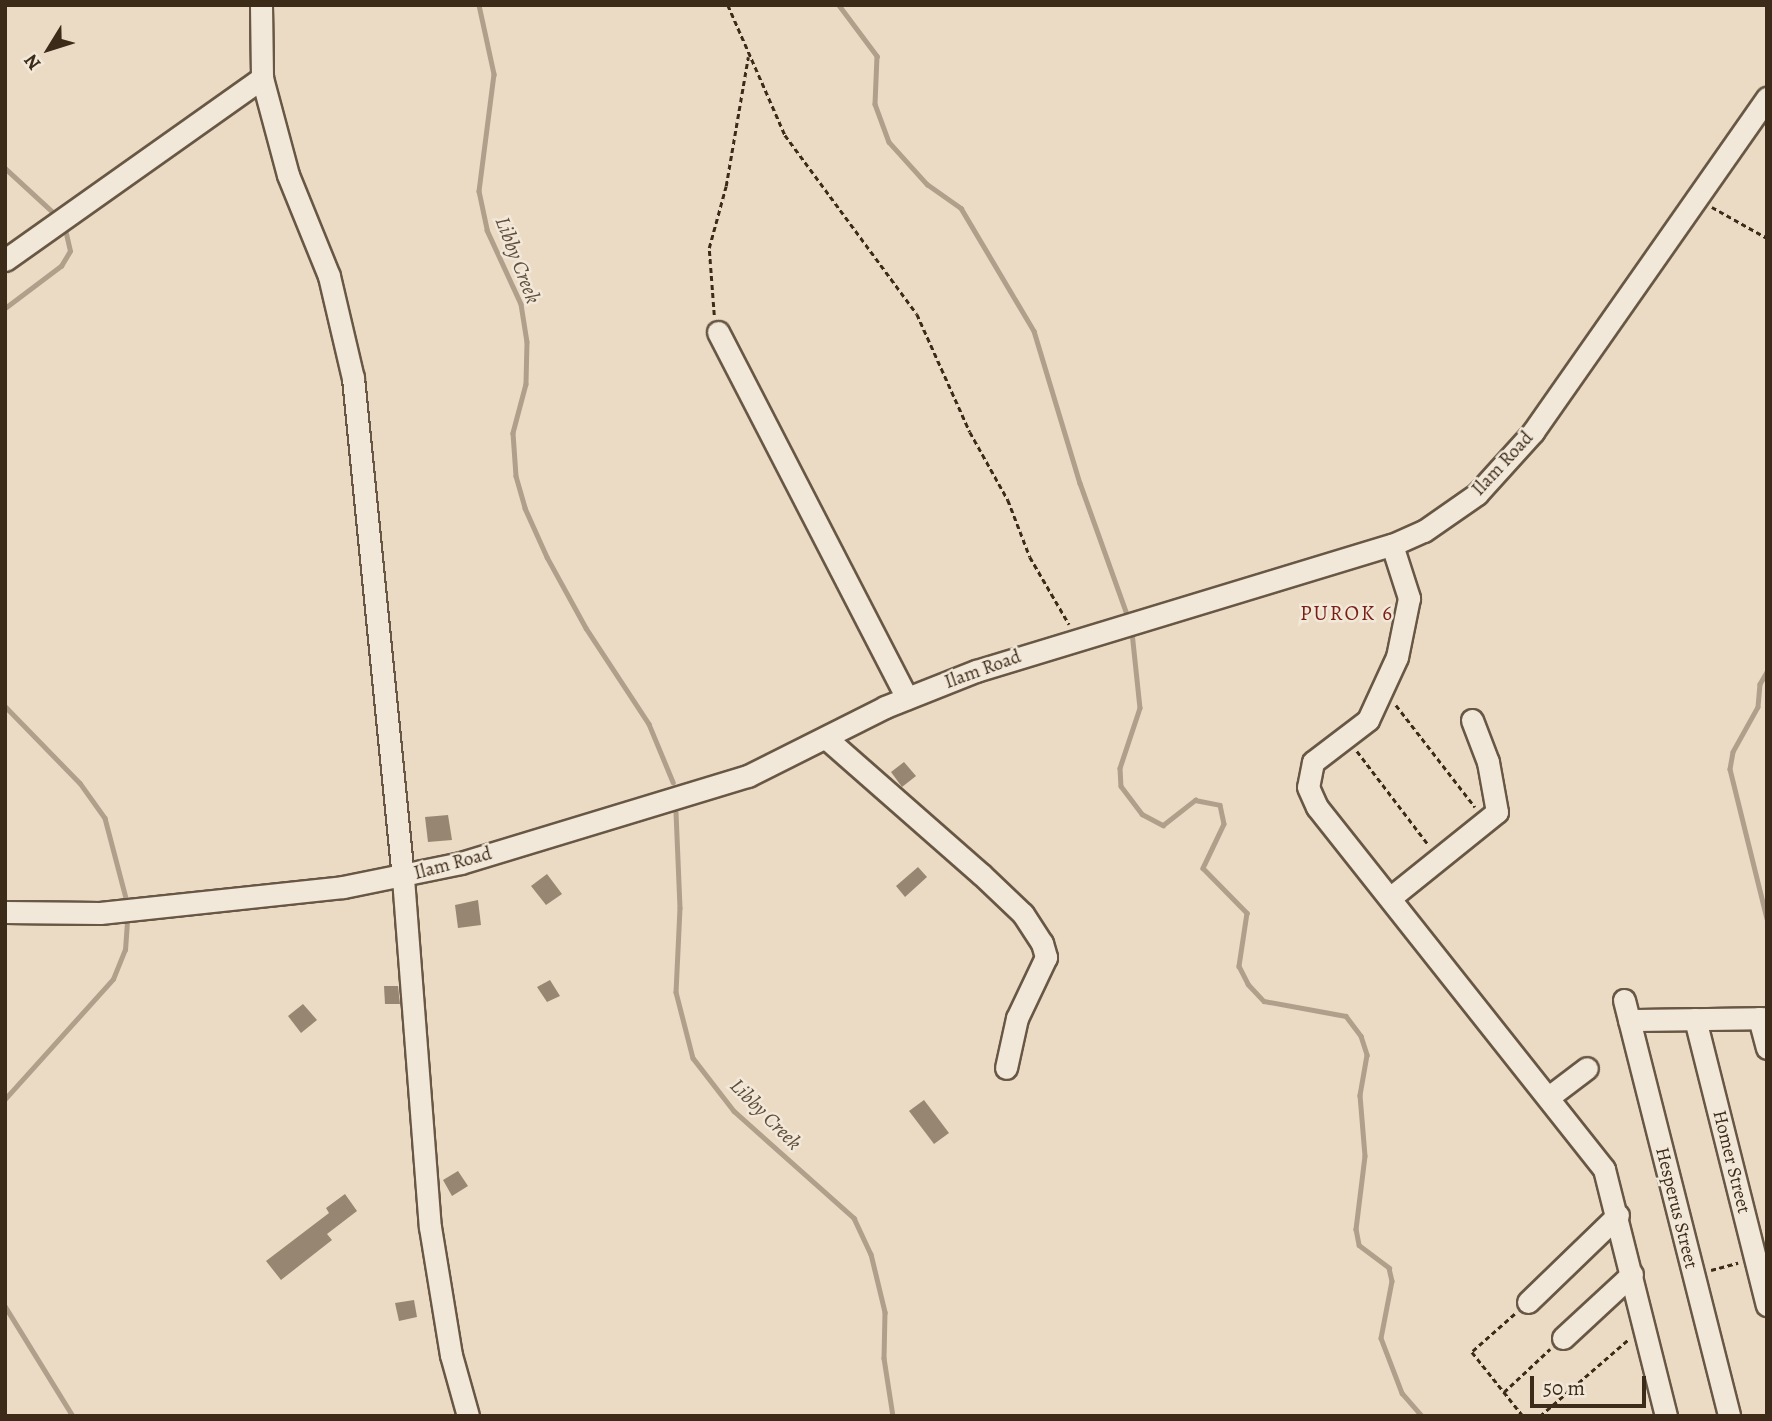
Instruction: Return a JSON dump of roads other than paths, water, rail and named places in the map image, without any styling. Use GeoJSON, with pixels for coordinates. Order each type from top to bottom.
{"type":"FeatureCollection","features":[{"type":"Feature","properties":{"kind":"street"},"geometry":{"type":"LineString","coordinates":[[261,5],[262,78],[288,175],[329,276],[352,378],[403,878],[430,1227],[451,1355],[468,1416]]}},
{"type":"Feature","properties":{"kind":"street"},"geometry":{"type":"LineString","coordinates":[[5,260],[262,78]]}},
{"type":"Feature","properties":{"kind":"street","name":"Ilam Road"},"geometry":{"type":"LineString","coordinates":[[5,912],[100,913],[403,878],[717,788],[907,698],[1078,638],[1392,545],[1450,515],[1507,465],[1698,199],[1767,97]]}},
{"type":"Feature","properties":{"kind":"street"},"geometry":{"type":"LineString","coordinates":[[718,332],[907,698]]}},
{"type":"Feature","properties":{"kind":"street"},"geometry":{"type":"LineString","coordinates":[[1392,545],[1407,584],[1408,614],[1380,695],[1367,720],[1347,739],[1313,762],[1308,787],[1317,807],[1550,1097],[1604,1169],[1618,1215],[1665,1416]]}},
{"type":"Feature","properties":{"kind":"street"},"geometry":{"type":"LineString","coordinates":[[1390,898],[1488,824],[1497,813],[1497,798],[1472,720]]}},
{"type":"Feature","properties":{"kind":"street"},"geometry":{"type":"LineString","coordinates":[[826,738],[981,874],[1023,914],[1042,943],[1046,957],[1017,1018],[1006,1068]]}},
{"type":"Feature","properties":{"kind":"street","name":"Hesperus Street"},"geometry":{"type":"LineString","coordinates":[[1695,1019],[1627,1010],[1729,1416]]}},
{"type":"Feature","properties":{"kind":"street"},"geometry":{"type":"LineString","coordinates":[[1695,1019],[1763,1018],[1767,1048]]}},
{"type":"Feature","properties":{"kind":"street","name":"Homer Street"},"geometry":{"type":"LineString","coordinates":[[1695,1019],[1767,1305]]}},
{"type":"Feature","properties":{"kind":"street"},"geometry":{"type":"LineString","coordinates":[[1550,1097],[1587,1068]]}},
{"type":"Feature","properties":{"kind":"street"},"geometry":{"type":"LineString","coordinates":[[1528,1302],[1618,1215]]}},
{"type":"Feature","properties":{"kind":"street"},"geometry":{"type":"LineString","coordinates":[[1563,1338],[1632,1274]]}},
{"type":"Feature","properties":{"kind":"waterway","name":"Libby Creek"},"geometry":{"type":"LineString","coordinates":[[479,5],[494,74],[479,191],[487,230],[521,304],[527,342],[526,384],[513,433],[516,476],[525,508],[547,557],[586,628],[649,724],[673,782]]}},
{"type":"Feature","properties":{"kind":"waterway"},"geometry":{"type":"LineString","coordinates":[[839,5],[877,56],[875,104],[889,142],[927,184],[961,208],[1034,331],[1080,483],[1127,614]]}},
{"type":"Feature","properties":{"kind":"waterway"},"geometry":{"type":"LineString","coordinates":[[5,168],[54,213]]}},
{"type":"Feature","properties":{"kind":"waterway"},"geometry":{"type":"LineString","coordinates":[[5,308],[61,266],[70,251],[64,226]]}},
{"type":"Feature","properties":{"kind":"waterway"},"geometry":{"type":"LineString","coordinates":[[1132,632],[1140,708],[1120,768],[1121,786],[1142,814],[1163,825],[1195,800],[1220,805],[1224,824],[1203,868],[1247,913],[1239,966],[1248,984],[1264,1001],[1346,1016],[1361,1036],[1367,1055],[1360,1095],[1365,1156],[1356,1229],[1359,1245],[1389,1268],[1392,1281],[1381,1338],[1402,1393],[1422,1416]]}},
{"type":"Feature","properties":{"kind":"waterway"},"geometry":{"type":"LineString","coordinates":[[1767,672],[1760,684],[1758,707],[1733,752],[1730,769],[1767,919]]}},
{"type":"Feature","properties":{"kind":"waterway"},"geometry":{"type":"LineString","coordinates":[[5,706],[80,783],[105,818],[127,902]]}},
{"type":"Feature","properties":{"kind":"waterway","name":"Libby Creek"},"geometry":{"type":"LineString","coordinates":[[676,812],[680,908],[676,992],[693,1058],[734,1111],[854,1218],[871,1254],[885,1312],[884,1358],[893,1416]]}},
{"type":"Feature","properties":{"kind":"waterway"},"geometry":{"type":"LineString","coordinates":[[5,1099],[113,979],[125,950],[127,918]]}},
{"type":"Feature","properties":{"kind":"waterway"},"geometry":{"type":"LineString","coordinates":[[5,1306],[73,1416]]}},
{"type":"Feature","properties":{"kind":"district","name":"PUROK 6"},"geometry":{"type":"Point","coordinates":[1347,613]}}]}
